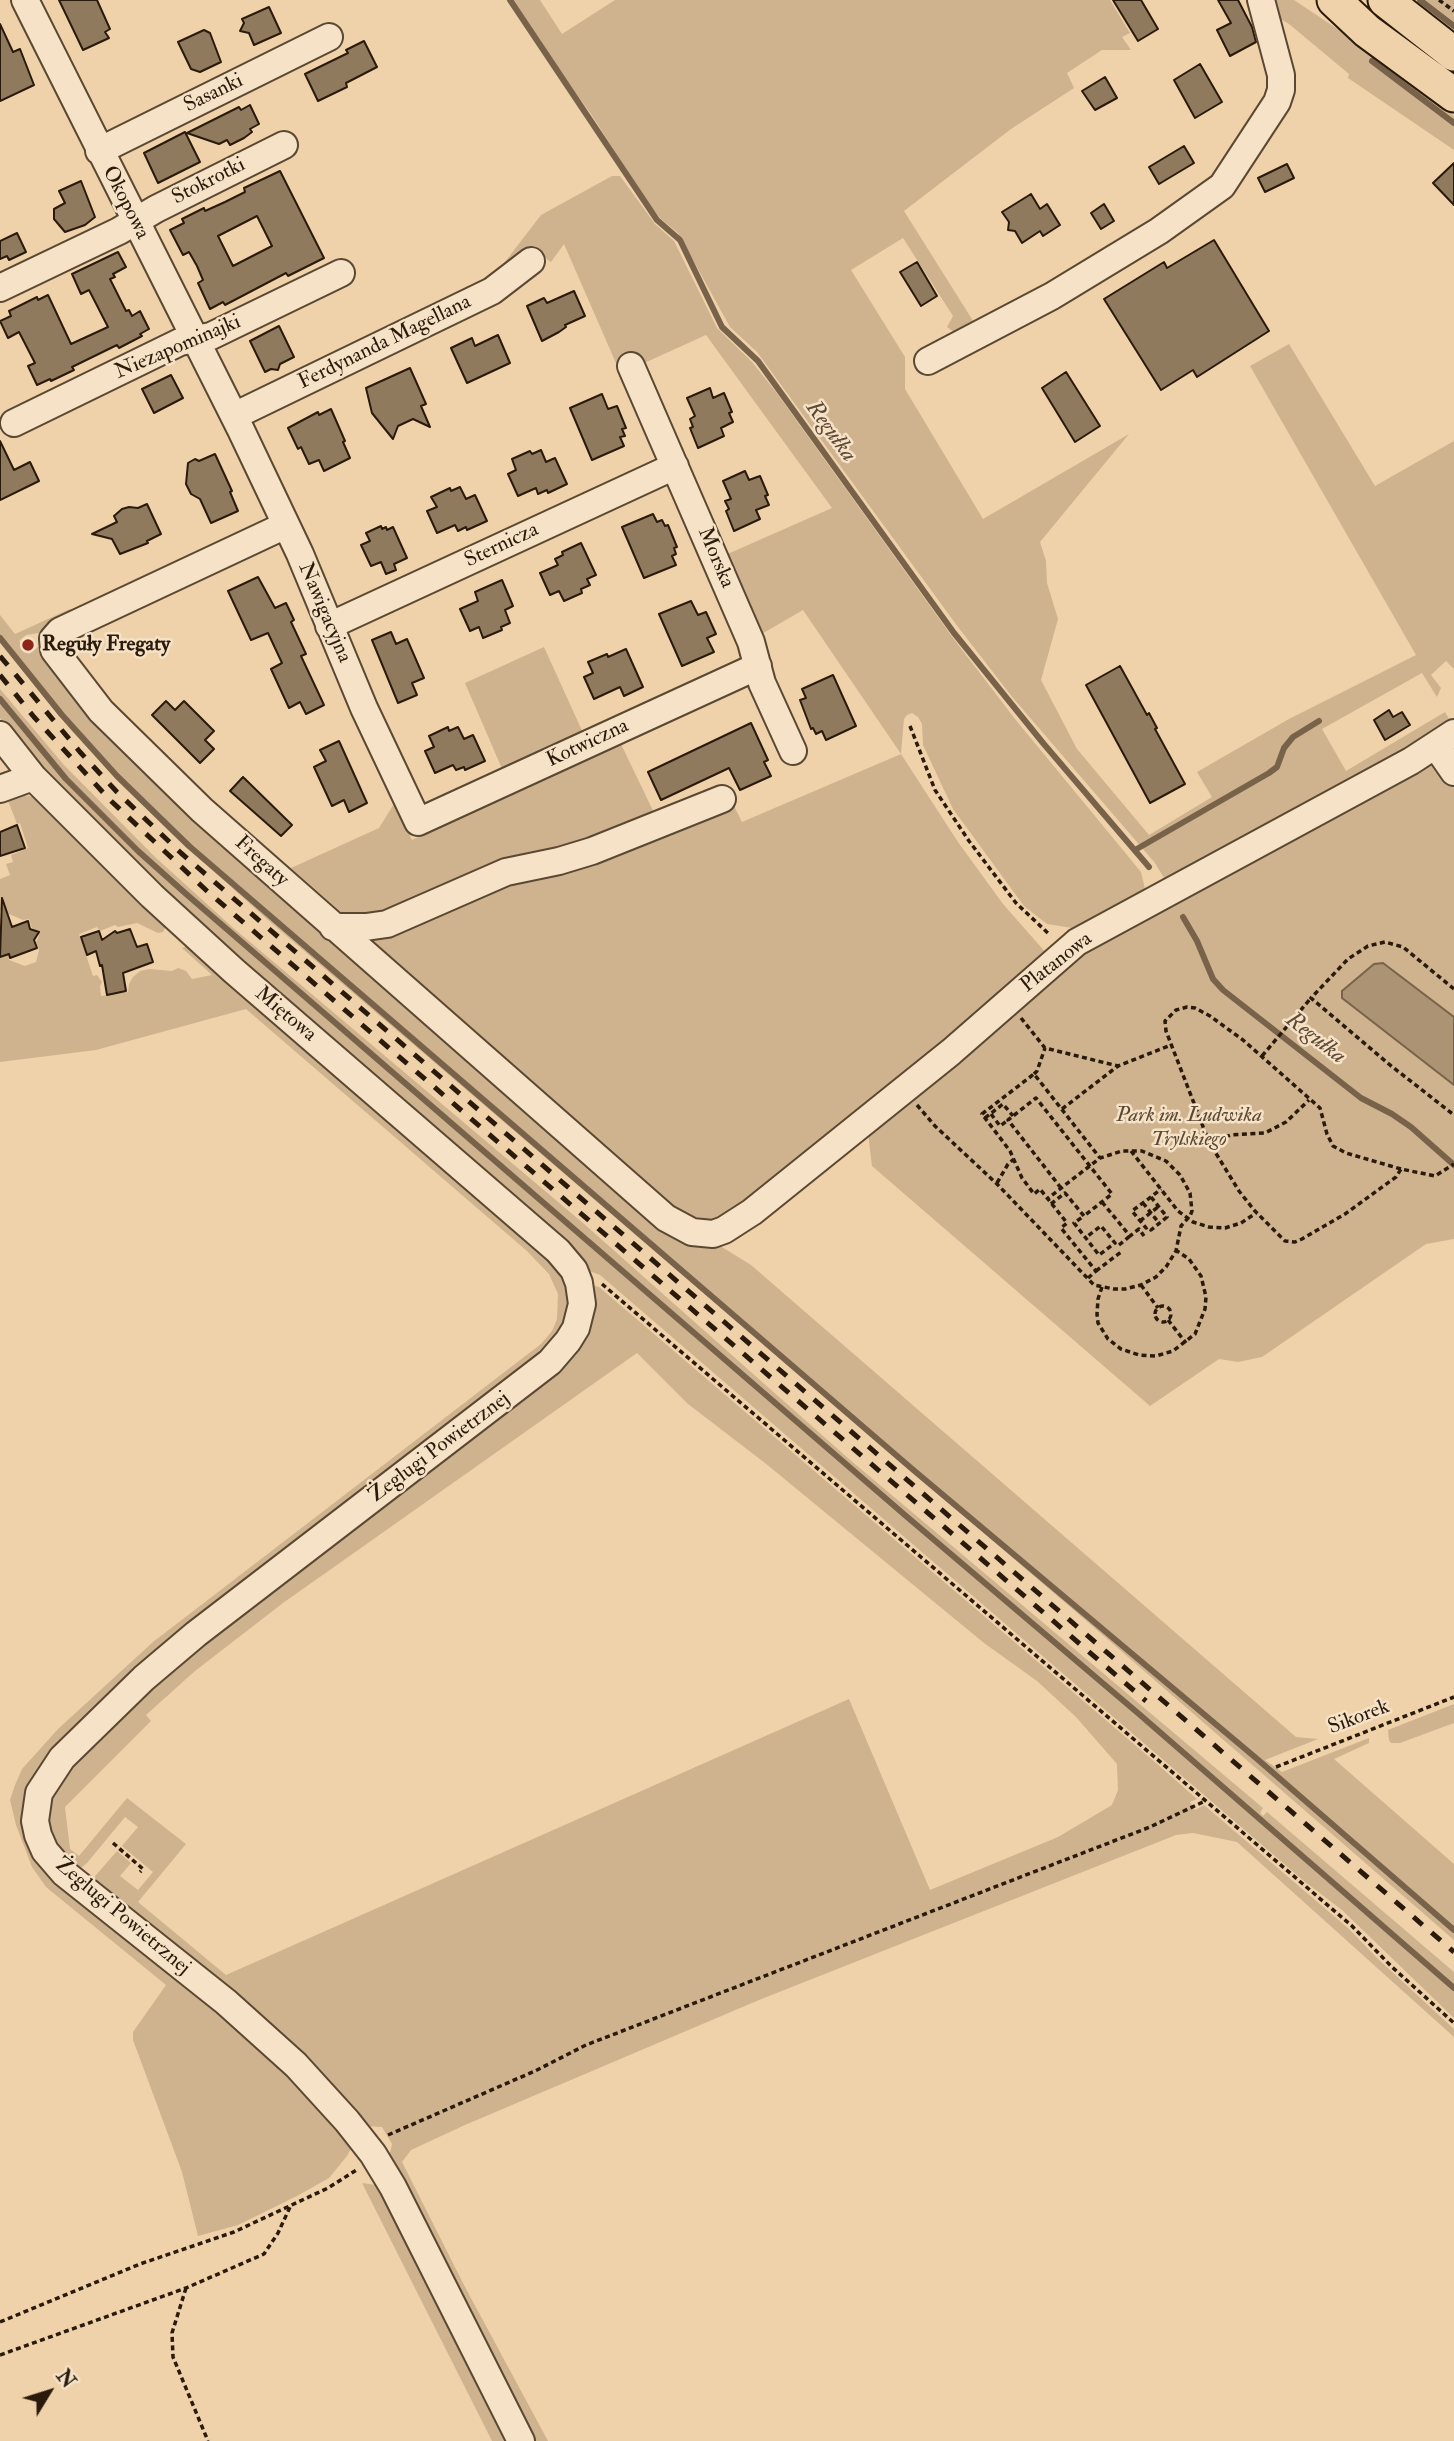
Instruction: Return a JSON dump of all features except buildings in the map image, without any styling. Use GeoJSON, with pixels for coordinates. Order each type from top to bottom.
{"type":"FeatureCollection","features":[{"type":"Feature","properties":{"kind":"main road"},"geometry":{"type":"LineString","coordinates":[[1334,0],[1367,31],[1454,95]]}},
{"type":"Feature","properties":{"kind":"main road"},"geometry":{"type":"LineString","coordinates":[[1385,0],[1454,54]]}},
{"type":"Feature","properties":{"kind":"street","name":"Okopowa"},"geometry":{"type":"LineString","coordinates":[[25,0],[231,410]]}},
{"type":"Feature","properties":{"kind":"street"},"geometry":{"type":"LineString","coordinates":[[928,361],[1052,296],[1159,231],[1222,186],[1278,102],[1281,89],[1281,75],[1261,0]]}},
{"type":"Feature","properties":{"kind":"street","name":"Sasanki"},"geometry":{"type":"LineString","coordinates":[[99,151],[329,37]]}},
{"type":"Feature","properties":{"kind":"street","name":"Stokrotki"},"geometry":{"type":"LineString","coordinates":[[0,288],[119,231],[284,145]]}},
{"type":"Feature","properties":{"kind":"street","name":"Ferdynanda Magellana"},"geometry":{"type":"LineString","coordinates":[[231,410],[492,291],[531,261]]}},
{"type":"Feature","properties":{"kind":"street","name":"Niezapominajki"},"geometry":{"type":"LineString","coordinates":[[14,423],[180,342],[211,336],[341,273]]}},
{"type":"Feature","properties":{"kind":"street","name":"Morska"},"geometry":{"type":"LineString","coordinates":[[631,366],[751,642],[762,683],[793,751]]}},
{"type":"Feature","properties":{"kind":"street","name":"Nawigacyjna"},"geometry":{"type":"LineString","coordinates":[[231,410],[286,525],[364,708],[418,822]]}},
{"type":"Feature","properties":{"kind":"street","name":"Sternicza"},"geometry":{"type":"LineString","coordinates":[[329,626],[676,466]]}},
{"type":"Feature","properties":{"kind":"street","name":"Fregaty"},"geometry":{"type":"LineString","coordinates":[[286,525],[60,631],[54,636],[52,646],[70,673],[124,735],[202,810],[666,1218],[692,1232]]}},
{"type":"Feature","properties":{"kind":"street","name":"Kotwiczna"},"geometry":{"type":"LineString","coordinates":[[418,822],[758,666]]}},
{"type":"Feature","properties":{"kind":"street","name":"Miętowa"},"geometry":{"type":"LineString","coordinates":[[0,735],[33,776],[92,838],[161,904],[244,980],[558,1251],[578,1280]]}},
{"type":"Feature","properties":{"kind":"street"},"geometry":{"type":"LineString","coordinates":[[1445,740],[1454,772]]}},
{"type":"Feature","properties":{"kind":"street","name":"Platanowa"},"geometry":{"type":"LineString","coordinates":[[692,1232],[713,1234],[737,1223],[905,1090],[1069,948],[1445,740]]}},
{"type":"Feature","properties":{"kind":"street"},"geometry":{"type":"LineString","coordinates":[[0,789],[33,776]]}},
{"type":"Feature","properties":{"kind":"street"},"geometry":{"type":"LineString","coordinates":[[333,927],[387,924],[506,872],[592,851],[722,799]]}},
{"type":"Feature","properties":{"kind":"street","name":"Żeglugi Powietrznej"},"geometry":{"type":"LineString","coordinates":[[521,2441],[393,2187],[373,2154],[317,2086],[272,2042],[64,1873],[45,1851],[37,1835],[35,1821],[39,1793],[62,1758],[144,1678],[196,1634],[544,1368],[575,1331],[582,1304],[578,1280]]}},
{"type":"Feature","properties":{"kind":"path"},"geometry":{"type":"LineString","coordinates":[[1440,0],[1454,11]]}},
{"type":"Feature","properties":{"kind":"path"},"geometry":{"type":"LineString","coordinates":[[910,726],[935,790],[969,841],[1016,903],[1044,931],[1069,948]]}},
{"type":"Feature","properties":{"kind":"path"},"geometry":{"type":"LineString","coordinates":[[1262,1056],[1348,959],[1374,943],[1385,942],[1403,947],[1454,989]]}},
{"type":"Feature","properties":{"kind":"path"},"geometry":{"type":"LineString","coordinates":[[1311,998],[1381,1058],[1454,1115]]}},
{"type":"Feature","properties":{"kind":"path"},"geometry":{"type":"LineString","coordinates":[[1008,1001],[1045,1048],[1118,1066]]}},
{"type":"Feature","properties":{"kind":"path"},"geometry":{"type":"LineString","coordinates":[[1401,1169],[1396,1177],[1352,1210],[1295,1242],[1285,1241],[1257,1213],[1234,1183],[1209,1142],[1171,1045],[1165,1021],[1176,1010],[1190,1007],[1226,1027],[1310,1099],[1321,1111],[1327,1134],[1334,1146],[1346,1153],[1431,1177],[1454,1164]]}},
{"type":"Feature","properties":{"kind":"path"},"geometry":{"type":"LineString","coordinates":[[1062,1109],[1118,1066],[1171,1045]]}},
{"type":"Feature","properties":{"kind":"path"},"geometry":{"type":"LineString","coordinates":[[1045,1048],[1034,1074],[982,1114],[1010,1151],[1021,1178],[1034,1194],[1040,1189],[1067,1223],[1061,1228],[1096,1272]]}},
{"type":"Feature","properties":{"kind":"path"},"geometry":{"type":"LineString","coordinates":[[1034,1074],[1100,1158]]}},
{"type":"Feature","properties":{"kind":"path"},"geometry":{"type":"LineString","coordinates":[[905,1090],[935,1126],[997,1184],[1087,1279],[1102,1287],[1125,1289],[1141,1285],[1159,1274],[1176,1251],[1181,1226],[1191,1214],[1192,1203],[1190,1193],[1174,1168],[1156,1155],[1131,1151],[1100,1158],[1047,1199]]}},
{"type":"Feature","properties":{"kind":"path"},"geometry":{"type":"LineString","coordinates":[[991,1114],[1000,1126],[1036,1098],[1112,1194],[1074,1223],[1085,1238],[1099,1255],[1115,1243],[1101,1226],[1085,1238]]}},
{"type":"Feature","properties":{"kind":"path"},"geometry":{"type":"LineString","coordinates":[[1209,1142],[1231,1135],[1265,1133],[1286,1122],[1310,1099]]}},
{"type":"Feature","properties":{"kind":"path"},"geometry":{"type":"LineString","coordinates":[[985,1118],[1003,1104],[1013,1116]]}},
{"type":"Feature","properties":{"kind":"path"},"geometry":{"type":"LineString","coordinates":[[1008,1120],[1061,1188]]}},
{"type":"Feature","properties":{"kind":"path"},"geometry":{"type":"LineString","coordinates":[[1131,1151],[1186,1219],[1209,1227],[1225,1227],[1241,1223],[1257,1213]]}},
{"type":"Feature","properties":{"kind":"path"},"geometry":{"type":"LineString","coordinates":[[997,1184],[1007,1164],[1014,1160]]}},
{"type":"Feature","properties":{"kind":"path"},"geometry":{"type":"LineString","coordinates":[[1151,1196],[1167,1217],[1151,1230],[1146,1228],[1132,1211],[1151,1196],[1161,1189]]}},
{"type":"Feature","properties":{"kind":"path"},"geometry":{"type":"LineString","coordinates":[[1051,1204],[1065,1193],[1084,1216]]}},
{"type":"Feature","properties":{"kind":"path"},"geometry":{"type":"LineString","coordinates":[[1102,1202],[1130,1236]]}},
{"type":"Feature","properties":{"kind":"path"},"geometry":{"type":"LineString","coordinates":[[1143,1203],[1159,1224]]}},
{"type":"Feature","properties":{"kind":"path"},"geometry":{"type":"LineString","coordinates":[[1140,1221],[1159,1207]]}},
{"type":"Feature","properties":{"kind":"path"},"geometry":{"type":"LineString","coordinates":[[1119,1245],[1139,1229],[1144,1236]]}},
{"type":"Feature","properties":{"kind":"path"},"geometry":{"type":"LineString","coordinates":[[1087,1279],[1121,1251]]}},
{"type":"Feature","properties":{"kind":"path"},"geometry":{"type":"LineString","coordinates":[[1102,1287],[1096,1306],[1098,1323],[1114,1345],[1130,1353],[1147,1356],[1166,1354],[1186,1343],[1195,1334],[1203,1319],[1206,1297],[1204,1284],[1196,1267],[1176,1251]]}},
{"type":"Feature","properties":{"kind":"path"},"geometry":{"type":"LineString","coordinates":[[578,1280],[601,1283],[1352,1926],[1392,1967],[1454,2023]]}},
{"type":"Feature","properties":{"kind":"path"},"geometry":{"type":"LineString","coordinates":[[1141,1285],[1158,1308]]}},
{"type":"Feature","properties":{"kind":"path"},"geometry":{"type":"LineString","coordinates":[[1164,1306],[1170,1309],[1168,1321],[1157,1319],[1155,1314],[1158,1308],[1164,1306]]}},
{"type":"Feature","properties":{"kind":"path"},"geometry":{"type":"LineString","coordinates":[[1168,1321],[1186,1343]]}},
{"type":"Feature","properties":{"kind":"path","name":"Sikorek"},"geometry":{"type":"LineString","coordinates":[[1276,1768],[1454,1697]]}},
{"type":"Feature","properties":{"kind":"path"},"geometry":{"type":"LineString","coordinates":[[0,2322],[140,2264],[234,2232],[290,2207],[355,2172],[387,2135],[535,2071],[586,2045],[1150,1826],[1205,1801]]}},
{"type":"Feature","properties":{"kind":"path"},"geometry":{"type":"LineString","coordinates":[[113,1843],[144,1868],[140,1872]]}},
{"type":"Feature","properties":{"kind":"path"},"geometry":{"type":"LineString","coordinates":[[0,2355],[186,2288],[264,2254],[290,2207]]}},
{"type":"Feature","properties":{"kind":"path"},"geometry":{"type":"LineString","coordinates":[[186,2288],[172,2333],[173,2357],[208,2441]]}},
{"type":"Feature","properties":{"kind":"green space"},"geometry":{"type":"Polygon","coordinates":[[[509,0],[540,0],[562,34],[615,0],[1110,0],[1130,33],[1122,37],[1131,50],[1102,50],[1067,73],[1074,88],[1011,129],[904,211],[975,324],[954,332],[947,327],[953,316],[903,238],[851,270],[905,357],[905,389],[983,519],[1129,434],[1040,542],[1046,561],[1047,583],[1058,619],[1041,680],[1077,749],[1149,835],[1212,797],[1197,772],[1289,719],[1416,655],[1250,366],[1289,344],[1375,486],[1454,441],[1454,669],[1446,661],[1431,675],[1441,688],[1437,697],[1422,673],[1322,729],[1346,771],[1445,712],[1452,724],[1179,876],[1175,872],[1164,878],[1155,863],[1013,698],[757,352],[730,327],[678,233],[661,219],[648,203],[591,114],[509,0]]]}},
{"type":"Feature","properties":{"kind":"green space"},"geometry":{"type":"Polygon","coordinates":[[[1276,0],[1294,0],[1348,36],[1454,116],[1454,150],[1348,78],[1349,74],[1289,24],[1274,15],[1272,8],[1276,0]]]}},
{"type":"Feature","properties":{"kind":"green space"},"geometry":{"type":"Polygon","coordinates":[[[1425,0],[1454,0],[1454,22],[1425,0]]]}},
{"type":"Feature","properties":{"kind":"green space"},"geometry":{"type":"Polygon","coordinates":[[[612,176],[620,176],[655,224],[674,241],[717,328],[752,362],[776,392],[953,638],[1015,719],[1141,872],[1146,893],[1113,914],[1072,928],[1047,924],[1024,906],[953,809],[923,745],[922,724],[918,717],[912,713],[904,719],[901,754],[803,610],[760,635],[723,556],[832,508],[706,335],[642,364],[619,370],[564,244],[551,262],[532,248],[491,280],[541,215],[612,176]]]}},
{"type":"Feature","properties":{"kind":"green space"},"geometry":{"type":"Polygon","coordinates":[[[70,609],[71,613],[45,632],[26,635],[19,641],[29,654],[42,644],[683,1242],[696,1247],[717,1244],[751,1265],[1296,1737],[1318,1739],[1265,1760],[1282,1772],[1369,1738],[1369,1743],[1334,1759],[1454,1864],[1454,1940],[1090,1624],[268,920],[171,833],[71,730],[0,641],[0,615],[15,634],[70,609]]]}},
{"type":"Feature","properties":{"kind":"green space"},"geometry":{"type":"Polygon","coordinates":[[[544,647],[584,735],[503,771],[465,683],[544,647]]]}},
{"type":"Feature","properties":{"kind":"green space"},"geometry":{"type":"Polygon","coordinates":[[[0,689],[64,765],[154,856],[231,926],[583,1223],[849,1459],[1263,1808],[1260,1813],[1263,1816],[1267,1812],[1454,1972],[1454,2018],[1342,1910],[1304,1881],[600,1275],[584,1269],[121,854],[13,736],[0,718],[0,689]]]}},
{"type":"Feature","properties":{"kind":"green space"},"geometry":{"type":"Polygon","coordinates":[[[621,744],[657,819],[413,908],[348,918],[291,868],[379,828],[394,804],[412,840],[621,744]]]}},
{"type":"Feature","properties":{"kind":"green space","name":"Park im. Ludwika Trylskiego"},"geometry":{"type":"Polygon","coordinates":[[[1454,744],[1454,1239],[1426,1244],[1262,1357],[1238,1362],[1219,1359],[1150,1406],[872,1166],[868,1133],[1074,953],[1454,744]]]}},
{"type":"Feature","properties":{"kind":"green space"},"geometry":{"type":"Polygon","coordinates":[[[901,754],[958,842],[1003,904],[1047,954],[737,1212],[712,1223],[686,1219],[371,949],[379,947],[367,935],[732,802],[742,822],[901,754]]]}},
{"type":"Feature","properties":{"kind":"green space"},"geometry":{"type":"Polygon","coordinates":[[[16,795],[38,799],[168,922],[163,932],[158,933],[137,923],[118,927],[115,925],[100,931],[97,927],[79,934],[93,976],[97,975],[102,982],[101,996],[128,992],[133,977],[140,971],[149,969],[172,971],[178,968],[186,971],[192,979],[212,975],[182,948],[191,945],[553,1258],[569,1288],[569,1318],[548,1352],[152,1661],[26,1820],[264,2046],[354,2143],[329,2178],[238,2225],[198,2236],[182,2172],[133,2040],[133,2032],[166,1985],[46,1887],[32,1867],[16,1825],[10,1800],[15,1785],[22,1769],[58,1729],[153,1642],[541,1344],[552,1331],[557,1319],[558,1294],[549,1274],[527,1251],[246,1009],[96,1050],[0,1062],[0,958],[8,955],[9,960],[25,966],[36,962],[39,950],[36,942],[39,936],[29,919],[23,920],[0,910],[0,879],[10,875],[6,864],[13,862],[11,855],[28,848],[20,823],[17,824],[7,798],[16,795]]]}},
{"type":"Feature","properties":{"kind":"green space"},"geometry":{"type":"Polygon","coordinates":[[[592,1285],[599,1287],[1156,1763],[1197,1799],[1190,1802],[1195,1810],[1204,1805],[1349,1929],[1454,2029],[1454,2037],[1237,1842],[1193,1833],[1176,1835],[759,2000],[465,2125],[411,2150],[402,2162],[465,2287],[548,2441],[531,2441],[389,2157],[392,2144],[382,2127],[364,2126],[89,1883],[117,1851],[131,1863],[120,1876],[138,1890],[153,1872],[122,1846],[138,1827],[125,1817],[87,1863],[76,1872],[59,1855],[43,1819],[53,1783],[136,1694],[556,1369],[592,1285]],[[637,1353],[283,1603],[195,1671],[146,1715],[151,1721],[65,1807],[70,1849],[79,1856],[127,1798],[186,1844],[138,1902],[226,1975],[849,1699],[930,1890],[1058,1837],[1112,1805],[1118,1790],[1117,1764],[1076,1717],[1037,1681],[984,1643],[765,1463],[688,1404],[637,1353]]]}},
{"type":"Feature","properties":{"kind":"green space"},"geometry":{"type":"Polygon","coordinates":[[[1454,1704],[1454,1723],[1400,1743],[1391,1743],[1389,1740],[1388,1730],[1454,1704]]]}},
{"type":"Feature","properties":{"kind":"green space"},"geometry":{"type":"Polygon","coordinates":[[[362,2183],[383,2186],[513,2441],[492,2441],[362,2183]]]}},
{"type":"Feature","properties":{"kind":"shaded area"},"geometry":{"type":"Polygon","coordinates":[[[1383,963],[1454,1017],[1454,1085],[1342,998],[1342,991],[1374,964],[1383,963]]]}},
{"type":"Feature","properties":{"kind":"waterway","name":"Regułka"},"geometry":{"type":"LineString","coordinates":[[510,0],[657,220],[680,240],[722,327],[758,361],[954,633],[1149,867]]}},
{"type":"Feature","properties":{"kind":"waterway"},"geometry":{"type":"LineString","coordinates":[[1420,0],[1454,26]]}},
{"type":"Feature","properties":{"kind":"waterway"},"geometry":{"type":"LineString","coordinates":[[1372,61],[1454,123]]}},
{"type":"Feature","properties":{"kind":"waterway"},"geometry":{"type":"LineString","coordinates":[[0,638],[62,715],[117,776],[189,846],[911,1468],[1256,1758],[1454,1930]]}},
{"type":"Feature","properties":{"kind":"waterway"},"geometry":{"type":"LineString","coordinates":[[0,699],[66,779],[138,851],[185,893],[1454,1988]]}},
{"type":"Feature","properties":{"kind":"waterway"},"geometry":{"type":"LineString","coordinates":[[1135,850],[1269,773],[1277,767],[1284,748],[1293,737],[1319,721]]}},
{"type":"Feature","properties":{"kind":"waterway","name":"Regułka"},"geometry":{"type":"LineString","coordinates":[[1183,917],[1197,941],[1213,979],[1223,990],[1361,1098],[1411,1127],[1454,1165]]}},
{"type":"Feature","properties":{"kind":"railway"},"geometry":{"type":"LineString","coordinates":[[0,656],[80,752],[117,792],[181,853],[1454,1952]]}},
{"type":"Feature","properties":{"kind":"railway"},"geometry":{"type":"LineString","coordinates":[[0,675],[34,717],[110,800],[207,891],[1146,1701]]}},
{"type":"Feature","properties":{"kind":"place","name":"Reguły Fregaty"},"geometry":{"type":"Point","coordinates":[28,645]}}]}
